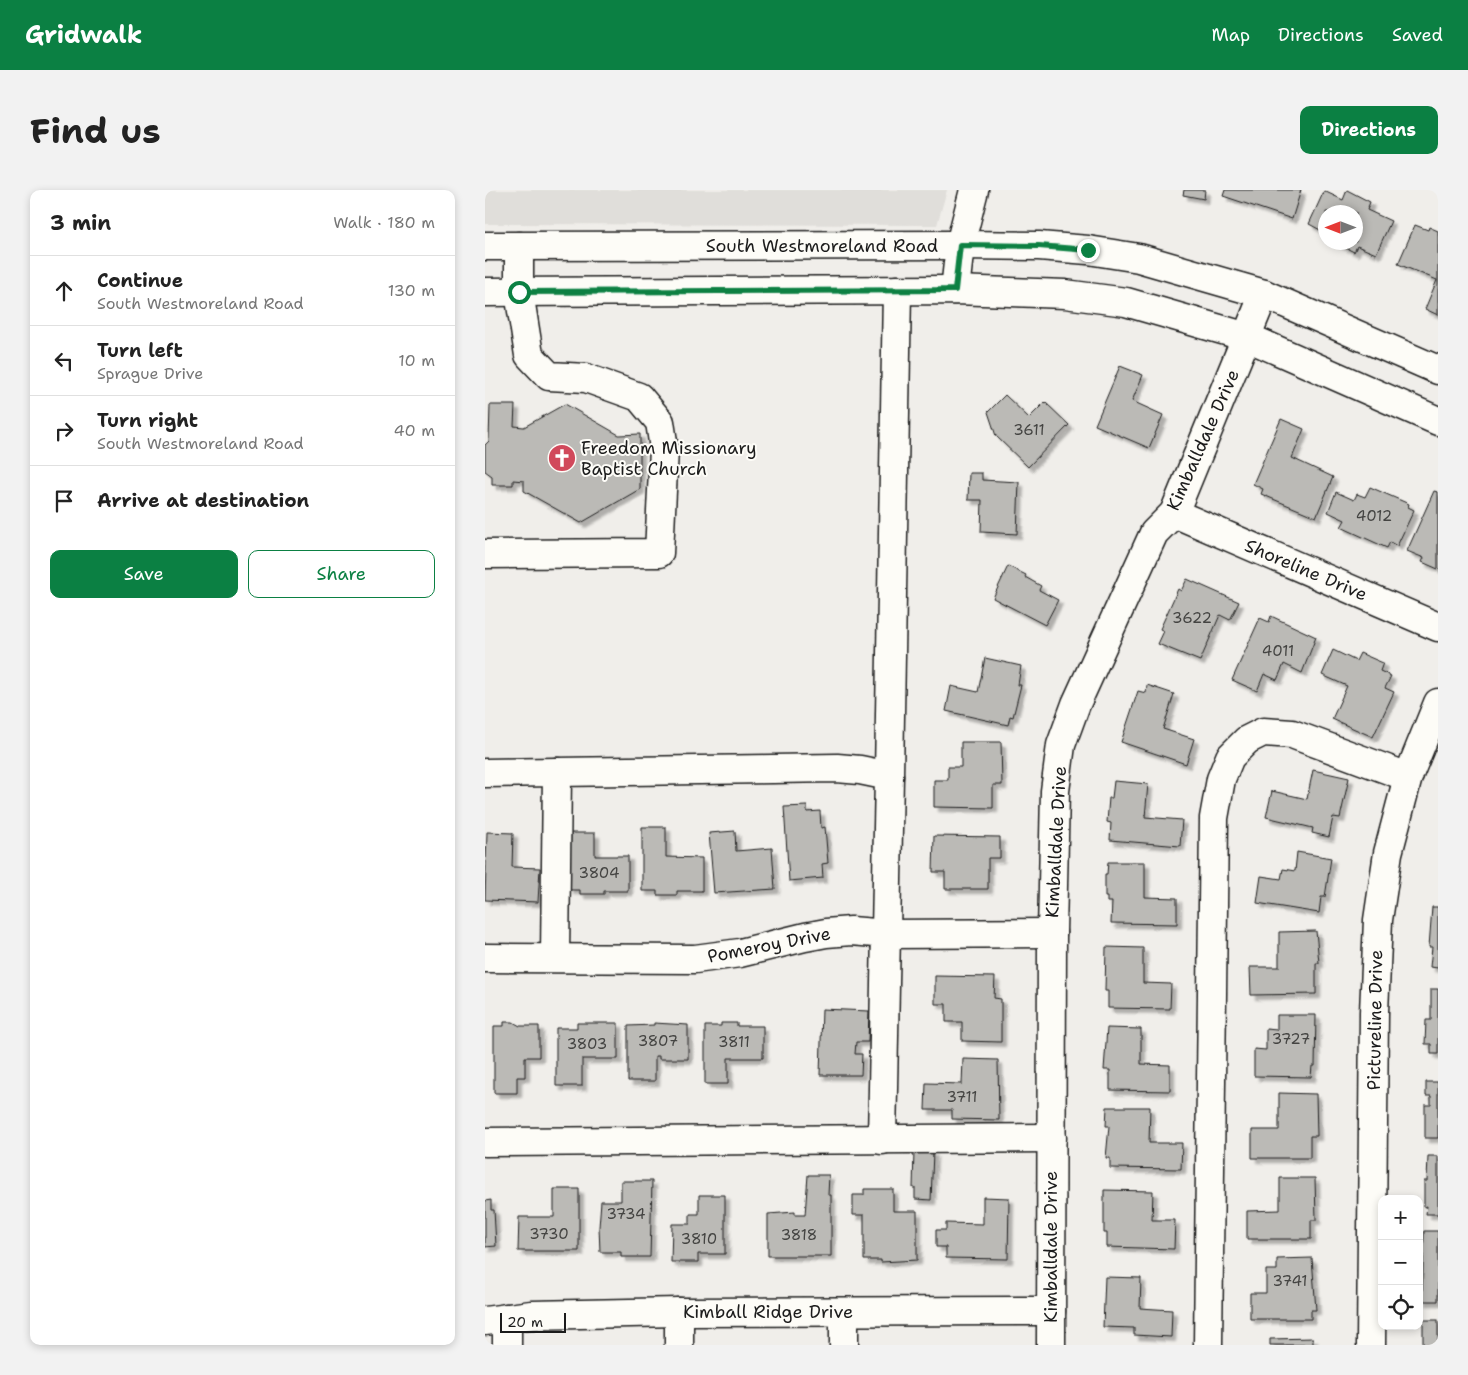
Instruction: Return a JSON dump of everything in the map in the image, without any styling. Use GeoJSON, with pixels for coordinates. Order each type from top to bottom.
{"type":"FeatureCollection","features":[{"type":"Feature","properties":{"kind":"street"},"geometry":{"type":"LineString","coordinates":[[955,290],[960,245],[974,190]]}},
{"type":"Feature","properties":{"kind":"street","name":"South Westmoreland Road"},"geometry":{"type":"LineString","coordinates":[[485,246],[960,245],[1039,246],[1088,250],[1139,258],[1264,294],[1438,370]]}},
{"type":"Feature","properties":{"kind":"street"},"geometry":{"type":"LineString","coordinates":[[485,554],[659,553],[664,449],[660,422],[639,397],[586,378],[549,376],[529,355],[519,292],[519,246]]}},
{"type":"Feature","properties":{"kind":"street"},"geometry":{"type":"LineString","coordinates":[[882,1140],[897,290]]}},
{"type":"Feature","properties":{"kind":"street"},"geometry":{"type":"LineString","coordinates":[[485,292],[955,290],[1065,294],[1126,302],[1247,337],[1438,421]]}},
{"type":"Feature","properties":{"kind":"street","name":"Kimballdale Drive"},"geometry":{"type":"LineString","coordinates":[[1051,1345],[1052,933],[1055,791],[1061,745],[1076,704],[1154,533],[1174,513],[1264,294]]}},
{"type":"Feature","properties":{"kind":"street","name":"Shoreline Drive"},"geometry":{"type":"LineString","coordinates":[[1174,513],[1438,627]]}},
{"type":"Feature","properties":{"kind":"street","name":"Pictureline Drive"},"geometry":{"type":"LineString","coordinates":[[1371,1345],[1374,1012],[1378,920],[1388,853],[1408,777],[1438,703]]}},
{"type":"Feature","properties":{"kind":"street"},"geometry":{"type":"LineString","coordinates":[[1208,1345],[1215,818],[1221,779],[1230,756],[1247,740],[1263,732],[1292,734],[1408,777]]}},
{"type":"Feature","properties":{"kind":"street"},"geometry":{"type":"LineString","coordinates":[[485,773],[837,768],[860,770],[889,776]]}},
{"type":"Feature","properties":{"kind":"street"},"geometry":{"type":"LineString","coordinates":[[555,958],[557,772]]}},
{"type":"Feature","properties":{"kind":"street","name":"Pomeroy Drive"},"geometry":{"type":"LineString","coordinates":[[485,958],[695,959],[740,953],[826,933],[851,931],[887,934],[1052,933]]}},
{"type":"Feature","properties":{"kind":"street"},"geometry":{"type":"LineString","coordinates":[[485,1142],[1052,1138]]}},
{"type":"Feature","properties":{"kind":"street","name":"Kimball Ridge Drive"},"geometry":{"type":"LineString","coordinates":[[496,1320],[531,1314],[1051,1311]]}},
{"type":"Feature","properties":{"kind":"street"},"geometry":{"type":"LineString","coordinates":[[679,1312],[679,1345]]}},
{"type":"Feature","properties":{"kind":"street"},"geometry":{"type":"LineString","coordinates":[[844,1345],[845,1313]]}},
{"type":"Feature","properties":{"kind":"street"},"geometry":{"type":"LineString","coordinates":[[496,1320],[507,1345]]}},
{"type":"Feature","properties":{"kind":"shaded area"},"geometry":{"type":"Polygon","coordinates":[[[485,190],[947,190],[937,225],[485,224],[485,190]]]}},
{"type":"Feature","properties":{"kind":"building"},"geometry":{"type":"Polygon","coordinates":[[[1184,190],[1205,190],[1204,199],[1183,195],[1184,190]]]}},
{"type":"Feature","properties":{"kind":"building"},"geometry":{"type":"Polygon","coordinates":[[[1225,190],[1301,190],[1292,219],[1223,196],[1225,190]]]}},
{"type":"Feature","properties":{"kind":"building"},"geometry":{"type":"Polygon","coordinates":[[[1347,190],[1370,202],[1367,210],[1391,221],[1376,254],[1363,249],[1363,205],[1318,205],[1318,229],[1309,224],[1324,191],[1343,200],[1347,190]]]}},
{"type":"Feature","properties":{"kind":"building"},"geometry":{"type":"Polygon","coordinates":[[[1415,225],[1428,230],[1429,227],[1438,231],[1438,315],[1425,309],[1437,280],[1398,264],[1415,225]]]}},
{"type":"Feature","properties":{"kind":"building"},"geometry":{"type":"Polygon","coordinates":[[[1120,366],[1143,375],[1132,401],[1163,415],[1149,448],[1095,425],[1120,366]]]}},
{"type":"Feature","properties":{"kind":"building"},"geometry":{"type":"Polygon","coordinates":[[[1005,395],[1029,418],[1045,402],[1069,425],[1028,467],[996,436],[988,412],[1005,395]]]}},
{"type":"Feature","properties":{"kind":"building","name":"Freedom Missionary Baptist Church"},"geometry":{"type":"Polygon","coordinates":[[[565,404],[619,435],[640,434],[640,489],[581,523],[524,491],[524,481],[513,480],[513,485],[492,485],[492,476],[485,471],[485,445],[489,441],[490,405],[515,405],[514,426],[524,427],[565,404]]]}},
{"type":"Feature","properties":{"kind":"building"},"geometry":{"type":"Polygon","coordinates":[[[1281,419],[1304,429],[1292,458],[1333,477],[1316,517],[1261,494],[1263,489],[1253,484],[1281,419]]]}},
{"type":"Feature","properties":{"kind":"building"},"geometry":{"type":"Polygon","coordinates":[[[969,473],[982,473],[982,480],[1019,482],[1017,534],[981,532],[982,500],[968,500],[969,473]]]}},
{"type":"Feature","properties":{"kind":"building"},"geometry":{"type":"Polygon","coordinates":[[[1370,487],[1409,504],[1408,507],[1414,510],[1397,546],[1390,542],[1387,548],[1341,527],[1345,520],[1328,512],[1336,492],[1354,500],[1357,494],[1365,497],[1370,487]]]}},
{"type":"Feature","properties":{"kind":"building"},"geometry":{"type":"Polygon","coordinates":[[[1434,491],[1438,492],[1438,569],[1422,562],[1424,558],[1407,551],[1434,491]]]}},
{"type":"Feature","properties":{"kind":"building"},"geometry":{"type":"Polygon","coordinates":[[[1008,566],[1026,575],[1025,577],[1041,586],[1039,590],[1058,600],[1045,625],[993,598],[1008,566]]]}},
{"type":"Feature","properties":{"kind":"building"},"geometry":{"type":"Polygon","coordinates":[[[1187,579],[1239,602],[1230,620],[1220,615],[1200,661],[1158,644],[1164,631],[1160,629],[1178,589],[1181,591],[1187,579]]]}},
{"type":"Feature","properties":{"kind":"building"},"geometry":{"type":"Polygon","coordinates":[[[1271,616],[1316,637],[1302,673],[1284,664],[1277,680],[1264,674],[1257,691],[1232,680],[1260,618],[1269,622],[1271,616]]]}},
{"type":"Feature","properties":{"kind":"building"},"geometry":{"type":"Polygon","coordinates":[[[1333,650],[1356,661],[1360,653],[1383,663],[1380,671],[1391,676],[1385,688],[1394,692],[1373,737],[1332,719],[1347,686],[1322,675],[1333,650]]]}},
{"type":"Feature","properties":{"kind":"building"},"geometry":{"type":"Polygon","coordinates":[[[985,658],[1021,666],[1018,685],[1021,685],[1013,717],[1010,716],[1008,725],[946,711],[951,686],[978,692],[985,658]]]}},
{"type":"Feature","properties":{"kind":"building"},"geometry":{"type":"Polygon","coordinates":[[[1147,685],[1174,694],[1163,729],[1194,739],[1186,764],[1121,742],[1138,691],[1146,693],[1147,685]]]}},
{"type":"Feature","properties":{"kind":"building"},"geometry":{"type":"Polygon","coordinates":[[[961,742],[1001,742],[1002,785],[993,785],[993,808],[934,807],[934,780],[948,780],[948,767],[961,767],[961,742]]]}},
{"type":"Feature","properties":{"kind":"building"},"geometry":{"type":"Polygon","coordinates":[[[1313,770],[1349,778],[1340,818],[1333,817],[1329,837],[1312,833],[1313,828],[1266,817],[1272,791],[1307,799],[1313,770]]]}},
{"type":"Feature","properties":{"kind":"building"},"geometry":{"type":"Polygon","coordinates":[[[1114,781],[1148,784],[1145,817],[1182,820],[1180,846],[1110,840],[1111,823],[1107,822],[1109,798],[1112,798],[1114,781]]]}},
{"type":"Feature","properties":{"kind":"building"},"geometry":{"type":"Polygon","coordinates":[[[807,806],[807,812],[820,811],[821,828],[825,827],[828,863],[822,864],[823,878],[789,881],[784,807],[807,806]]]}},
{"type":"Feature","properties":{"kind":"building"},"geometry":{"type":"Polygon","coordinates":[[[642,827],[666,827],[666,857],[702,858],[702,891],[677,891],[677,895],[657,895],[657,891],[642,891],[642,827]]]}},
{"type":"Feature","properties":{"kind":"building"},"geometry":{"type":"Polygon","coordinates":[[[735,831],[736,851],[772,848],[775,889],[714,893],[709,833],[735,831]]]}},
{"type":"Feature","properties":{"kind":"building"},"geometry":{"type":"Polygon","coordinates":[[[487,832],[513,833],[512,867],[540,868],[538,902],[485,900],[487,832]]]}},
{"type":"Feature","properties":{"kind":"building"},"geometry":{"type":"Polygon","coordinates":[[[570,833],[595,833],[595,856],[628,856],[628,891],[580,894],[580,890],[569,890],[570,833]]]}},
{"type":"Feature","properties":{"kind":"building"},"geometry":{"type":"Polygon","coordinates":[[[934,836],[1000,837],[1000,858],[988,858],[988,889],[945,889],[945,872],[933,872],[934,836]]]}},
{"type":"Feature","properties":{"kind":"building"},"geometry":{"type":"Polygon","coordinates":[[[1297,852],[1331,858],[1325,897],[1321,897],[1319,913],[1257,903],[1261,876],[1281,879],[1283,869],[1295,871],[1297,852]]]}},
{"type":"Feature","properties":{"kind":"building"},"geometry":{"type":"Polygon","coordinates":[[[1108,862],[1145,862],[1145,897],[1177,898],[1177,924],[1111,923],[1112,902],[1107,902],[1107,897],[1105,897],[1105,874],[1107,874],[1108,862]]]}},
{"type":"Feature","properties":{"kind":"building"},"geometry":{"type":"Polygon","coordinates":[[[1432,907],[1438,907],[1438,968],[1430,967],[1432,947],[1429,947],[1432,907]]]}},
{"type":"Feature","properties":{"kind":"building"},"geometry":{"type":"Polygon","coordinates":[[[1316,931],[1319,963],[1316,963],[1316,994],[1251,995],[1250,967],[1279,967],[1279,932],[1316,931]]]}},
{"type":"Feature","properties":{"kind":"building"},"geometry":{"type":"Polygon","coordinates":[[[1106,947],[1143,948],[1143,983],[1171,984],[1170,1009],[1108,1008],[1108,991],[1105,991],[1106,947]]]}},
{"type":"Feature","properties":{"kind":"building"},"geometry":{"type":"Polygon","coordinates":[[[935,976],[995,977],[994,998],[1001,999],[1001,1042],[962,1041],[962,1022],[946,1022],[946,1004],[935,1004],[935,976]]]}},
{"type":"Feature","properties":{"kind":"building"},"geometry":{"type":"Polygon","coordinates":[[[1431,989],[1438,989],[1438,1054],[1431,1054],[1431,1044],[1425,1044],[1426,1020],[1431,1020],[1431,989]]]}},
{"type":"Feature","properties":{"kind":"building"},"geometry":{"type":"Polygon","coordinates":[[[822,1009],[869,1011],[868,1042],[856,1042],[855,1054],[862,1054],[861,1075],[820,1075],[822,1009]]]}},
{"type":"Feature","properties":{"kind":"building"},"geometry":{"type":"Polygon","coordinates":[[[1277,1015],[1316,1015],[1315,1066],[1312,1066],[1311,1077],[1254,1076],[1254,1049],[1266,1050],[1266,1029],[1277,1030],[1277,1015]]]}},
{"type":"Feature","properties":{"kind":"building"},"geometry":{"type":"Polygon","coordinates":[[[504,1022],[513,1022],[520,1026],[539,1026],[539,1057],[525,1057],[525,1077],[517,1077],[517,1093],[494,1093],[494,1026],[504,1026],[504,1022]]]}},
{"type":"Feature","properties":{"kind":"building"},"geometry":{"type":"Polygon","coordinates":[[[577,1023],[618,1023],[618,1059],[582,1059],[582,1086],[556,1086],[556,1028],[577,1028],[577,1023]]]}},
{"type":"Feature","properties":{"kind":"building"},"geometry":{"type":"Polygon","coordinates":[[[654,1023],[688,1025],[688,1059],[659,1059],[659,1056],[655,1056],[655,1081],[628,1081],[628,1026],[654,1025],[654,1023]]]}},
{"type":"Feature","properties":{"kind":"building"},"geometry":{"type":"Polygon","coordinates":[[[721,1023],[737,1023],[737,1026],[763,1026],[763,1058],[728,1058],[728,1084],[705,1084],[705,1026],[721,1026],[721,1023]]]}},
{"type":"Feature","properties":{"kind":"building"},"geometry":{"type":"Polygon","coordinates":[[[1107,1028],[1141,1029],[1141,1064],[1170,1065],[1170,1091],[1110,1090],[1110,1070],[1104,1070],[1107,1028]]]}},
{"type":"Feature","properties":{"kind":"building"},"geometry":{"type":"Polygon","coordinates":[[[963,1059],[998,1060],[999,1120],[952,1119],[952,1110],[925,1110],[926,1083],[962,1084],[963,1059]]]}},
{"type":"Feature","properties":{"kind":"building"},"geometry":{"type":"Polygon","coordinates":[[[1426,1082],[1438,1082],[1438,1138],[1425,1138],[1425,1105],[1431,1105],[1431,1096],[1426,1096],[1426,1082]]]}},
{"type":"Feature","properties":{"kind":"building"},"geometry":{"type":"Polygon","coordinates":[[[1279,1093],[1316,1094],[1317,1136],[1310,1136],[1310,1158],[1252,1158],[1252,1130],[1279,1130],[1279,1093]]]}},
{"type":"Feature","properties":{"kind":"building"},"geometry":{"type":"Polygon","coordinates":[[[1107,1107],[1150,1107],[1149,1143],[1182,1143],[1181,1169],[1110,1168],[1110,1158],[1106,1158],[1109,1126],[1106,1126],[1107,1107]]]}},
{"type":"Feature","properties":{"kind":"building"},"geometry":{"type":"Polygon","coordinates":[[[914,1151],[933,1152],[931,1200],[915,1199],[915,1188],[913,1188],[914,1151]]]}},
{"type":"Feature","properties":{"kind":"building"},"geometry":{"type":"Polygon","coordinates":[[[1428,1156],[1438,1156],[1438,1214],[1426,1214],[1427,1206],[1424,1207],[1424,1181],[1427,1181],[1428,1156]]]}},
{"type":"Feature","properties":{"kind":"building"},"geometry":{"type":"Polygon","coordinates":[[[808,1175],[829,1175],[828,1195],[831,1195],[831,1256],[768,1256],[768,1214],[795,1212],[795,1215],[805,1215],[808,1175]]]}},
{"type":"Feature","properties":{"kind":"building"},"geometry":{"type":"Polygon","coordinates":[[[1280,1178],[1315,1178],[1316,1220],[1311,1220],[1311,1239],[1247,1239],[1247,1211],[1280,1210],[1280,1178]]]}},
{"type":"Feature","properties":{"kind":"building"},"geometry":{"type":"Polygon","coordinates":[[[621,1181],[652,1181],[650,1257],[621,1257],[621,1252],[600,1252],[601,1201],[621,1201],[621,1181]]]}},
{"type":"Feature","properties":{"kind":"building"},"geometry":{"type":"Polygon","coordinates":[[[554,1189],[579,1189],[579,1251],[518,1251],[519,1217],[554,1217],[554,1189]]]}},
{"type":"Feature","properties":{"kind":"building"},"geometry":{"type":"Polygon","coordinates":[[[864,1189],[893,1189],[893,1211],[917,1211],[917,1260],[881,1262],[881,1260],[864,1260],[864,1215],[853,1215],[853,1195],[864,1195],[864,1189]]]}},
{"type":"Feature","properties":{"kind":"building"},"geometry":{"type":"Polygon","coordinates":[[[1104,1190],[1153,1191],[1152,1220],[1175,1220],[1174,1249],[1107,1247],[1107,1233],[1104,1233],[1104,1190]]]}},
{"type":"Feature","properties":{"kind":"building"},"geometry":{"type":"Polygon","coordinates":[[[699,1195],[725,1195],[725,1254],[698,1254],[698,1262],[671,1262],[672,1224],[690,1224],[690,1214],[699,1214],[699,1195]]]}},
{"type":"Feature","properties":{"kind":"building"},"geometry":{"type":"Polygon","coordinates":[[[983,1197],[1009,1198],[1008,1259],[946,1258],[946,1247],[936,1247],[936,1230],[946,1230],[946,1223],[983,1224],[983,1197]]]}},
{"type":"Feature","properties":{"kind":"building"},"geometry":{"type":"Polygon","coordinates":[[[491,1200],[491,1210],[494,1210],[496,1246],[485,1247],[485,1201],[491,1200]]]}},
{"type":"Feature","properties":{"kind":"building"},"geometry":{"type":"Polygon","coordinates":[[[1424,1231],[1438,1231],[1438,1301],[1423,1301],[1424,1231]]]}},
{"type":"Feature","properties":{"kind":"building"},"geometry":{"type":"Polygon","coordinates":[[[1312,1258],[1316,1310],[1311,1310],[1311,1319],[1250,1319],[1250,1293],[1266,1293],[1266,1270],[1277,1270],[1277,1259],[1312,1258]]]}},
{"type":"Feature","properties":{"kind":"building"},"geometry":{"type":"Polygon","coordinates":[[[1105,1277],[1141,1278],[1140,1308],[1172,1310],[1171,1337],[1134,1335],[1134,1328],[1103,1327],[1105,1277]]]}},
{"type":"Feature","properties":{"kind":"building"},"geometry":{"type":"Polygon","coordinates":[[[1423,1320],[1438,1320],[1438,1345],[1423,1345],[1423,1320]]]}},
{"type":"Feature","properties":{"kind":"building"},"geometry":{"type":"Polygon","coordinates":[[[1313,1338],[1313,1345],[1270,1345],[1270,1339],[1313,1338]]]}},
{"type":"Feature","properties":{"kind":"place","name":"Freedom Missionary Baptist Church"},"geometry":{"type":"Point","coordinates":[562,458]}},
{"type":"Feature","properties":{"kind":"route"},"geometry":{"type":"LineString","coordinates":[[519,292],[955,290],[960,245],[1039,246],[1088,250]]}}]}
